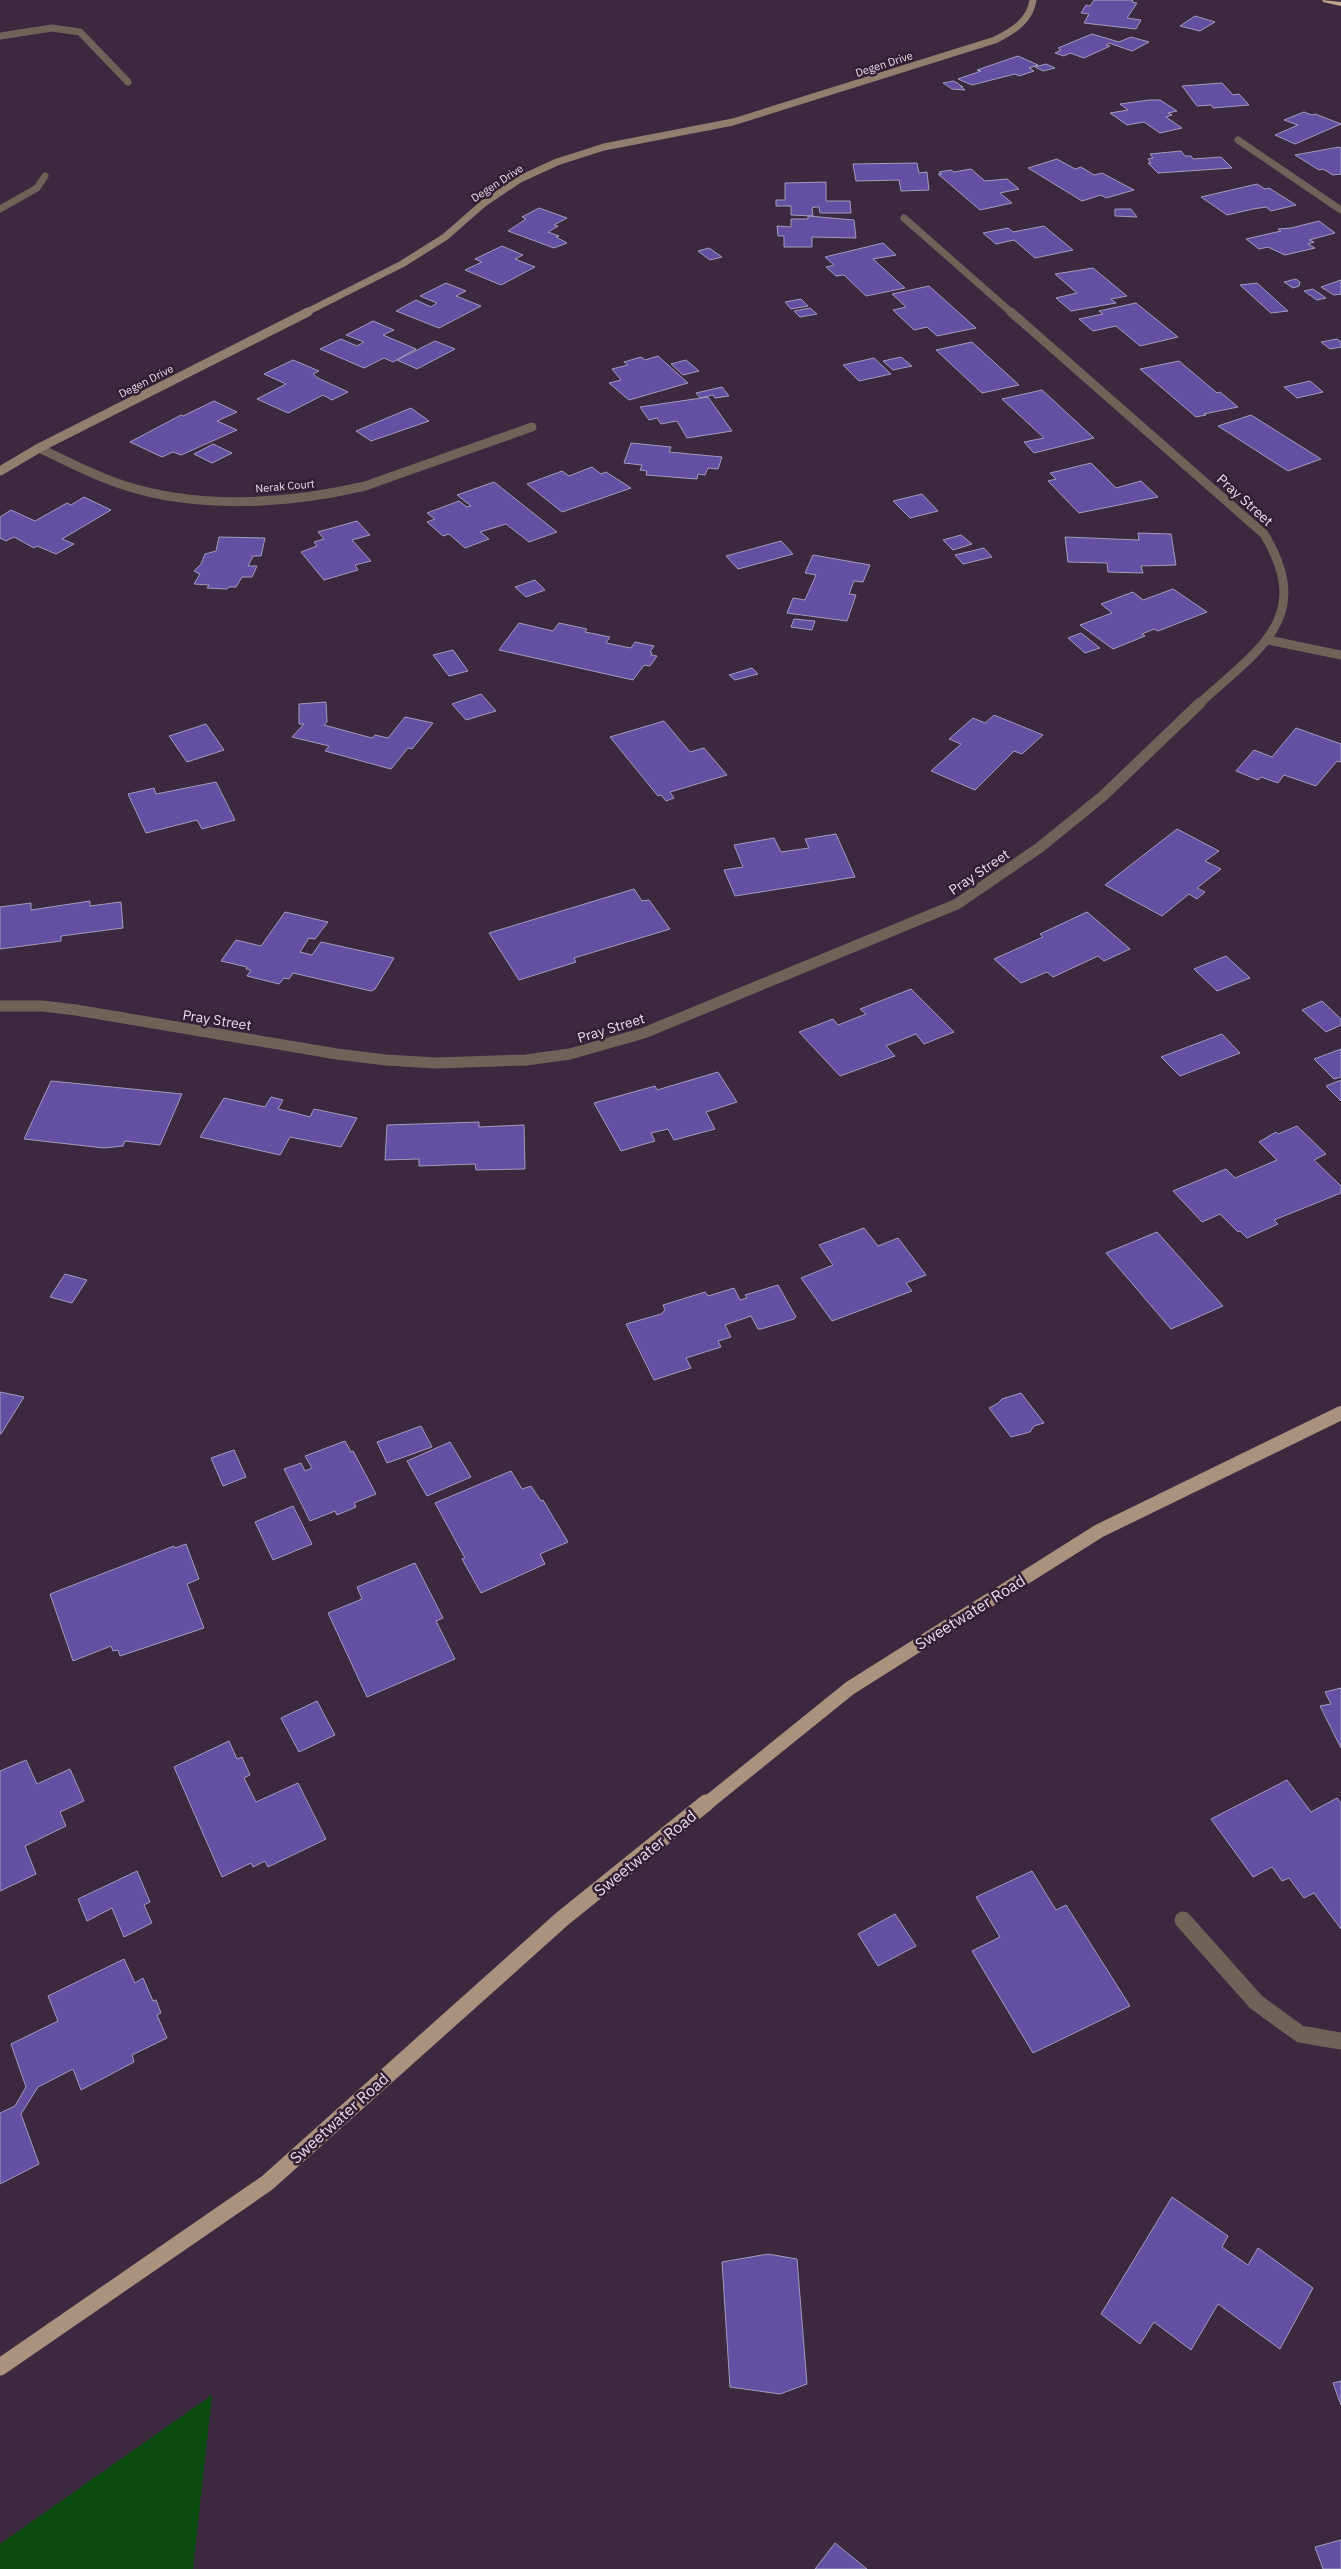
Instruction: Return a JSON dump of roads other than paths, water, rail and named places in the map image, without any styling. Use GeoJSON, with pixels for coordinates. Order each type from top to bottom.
{"type":"FeatureCollection","features":[{"type":"Feature","properties":{"kind":"highway"},"geometry":{"type":"LineString","coordinates":[[1326,0],[1341,4]]}},
{"type":"Feature","properties":{"kind":"main road","name":"Sweetwater Road"},"geometry":{"type":"LineString","coordinates":[[0,2367],[267,2183],[562,1919],[850,1688],[1098,1531],[1341,1412]]}},
{"type":"Feature","properties":{"kind":"street","name":"Degen Drive"},"geometry":{"type":"LineString","coordinates":[[0,471],[39,448],[402,264],[446,237],[484,203],[529,175],[557,162],[604,147],[733,122],[995,40],[1018,27],[1026,19],[1031,11],[1033,0]]}},
{"type":"Feature","properties":{"kind":"street"},"geometry":{"type":"LineString","coordinates":[[0,36],[52,28],[80,32],[128,82]]}},
{"type":"Feature","properties":{"kind":"street"},"geometry":{"type":"LineString","coordinates":[[1238,140],[1341,210]]}},
{"type":"Feature","properties":{"kind":"street"},"geometry":{"type":"LineString","coordinates":[[0,210],[36,188],[45,176]]}},
{"type":"Feature","properties":{"kind":"street","name":"Pray Street"},"geometry":{"type":"LineString","coordinates":[[0,1006],[43,1006],[76,1010],[386,1060],[481,1063],[526,1060],[580,1052],[644,1033],[957,904],[1039,848],[1103,796],[1138,760],[1268,640],[1281,617],[1285,600],[1286,584],[1278,558],[1264,534],[904,218]]}},
{"type":"Feature","properties":{"kind":"street","name":"Nerak Court"},"geometry":{"type":"LineString","coordinates":[[39,448],[108,480],[137,489],[184,497],[249,501],[317,495],[364,486],[532,427]]}},
{"type":"Feature","properties":{"kind":"street"},"geometry":{"type":"LineString","coordinates":[[1268,640],[1341,655]]}},
{"type":"Feature","properties":{"kind":"street"},"geometry":{"type":"LineString","coordinates":[[1182,1920],[1256,2002],[1300,2034],[1341,2041]]}}]}
